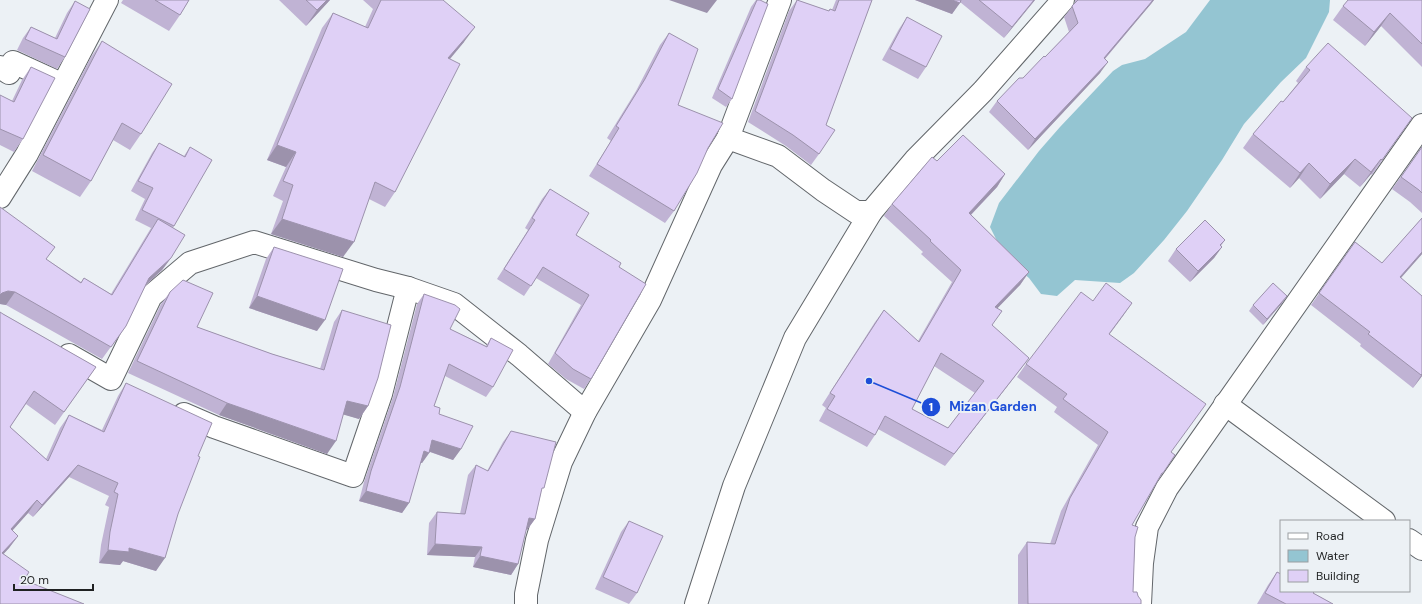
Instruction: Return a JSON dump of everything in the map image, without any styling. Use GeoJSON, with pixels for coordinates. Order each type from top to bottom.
{"type":"FeatureCollection","features":[{"type":"Feature","properties":{"kind":"street"},"geometry":{"type":"LineString","coordinates":[[0,197],[27,154],[107,0]]}},
{"type":"Feature","properties":{"kind":"street"},"geometry":{"type":"LineString","coordinates":[[526,604],[526,594],[537,540],[561,462],[585,412],[650,300],[711,164],[728,138],[780,0]]}},
{"type":"Feature","properties":{"kind":"street"},"geometry":{"type":"LineString","coordinates":[[696,604],[734,486],[795,338],[871,212],[915,160],[983,91],[1063,0]]}},
{"type":"Feature","properties":{"kind":"street"},"geometry":{"type":"LineString","coordinates":[[0,68],[9,72],[13,62],[63,84]]}},
{"type":"Feature","properties":{"kind":"street"},"geometry":{"type":"LineString","coordinates":[[1140,604],[1142,563],[1147,527],[1167,488],[1421,129]]}},
{"type":"Feature","properties":{"kind":"street"},"geometry":{"type":"LineString","coordinates":[[728,138],[778,156],[823,190],[856,212],[871,212]]}},
{"type":"Feature","properties":{"kind":"street"},"geometry":{"type":"LineString","coordinates":[[111,379],[151,296],[190,263],[254,242],[376,280],[408,288],[454,304],[519,355],[585,412]]}},
{"type":"Feature","properties":{"kind":"street"},"geometry":{"type":"LineString","coordinates":[[166,405],[214,428],[353,476],[381,394],[408,288]]}},
{"type":"Feature","properties":{"kind":"street"},"geometry":{"type":"LineString","coordinates":[[49,344],[111,379],[132,389]]}},
{"type":"Feature","properties":{"kind":"street"},"geometry":{"type":"LineString","coordinates":[[1225,404],[1383,520]]}},
{"type":"Feature","properties":{"kind":"street"},"geometry":{"type":"LineString","coordinates":[[1410,541],[1422,549]]}},
{"type":"Feature","properties":{"kind":"water"},"geometry":{"type":"Polygon","coordinates":[[[1210,0],[1330,0],[1329,12],[1306,58],[1281,82],[1244,124],[1222,160],[1187,211],[1164,240],[1134,273],[1120,283],[1075,280],[1057,296],[1041,294],[1029,278],[1011,263],[999,245],[990,227],[999,203],[1039,151],[1113,71],[1122,65],[1145,59],[1186,32],[1210,0]]]}},
{"type":"Feature","properties":{"kind":"building"},"geometry":{"type":"Polygon","coordinates":[[[155,0],[189,0],[180,15],[155,0]]]}},
{"type":"Feature","properties":{"kind":"building"},"geometry":{"type":"Polygon","coordinates":[[[306,0],[327,0],[317,10],[306,0]]]}},
{"type":"Feature","properties":{"kind":"building"},"geometry":{"type":"Polygon","coordinates":[[[381,0],[443,0],[475,27],[448,58],[460,64],[395,192],[375,182],[354,242],[282,219],[293,185],[283,181],[296,152],[277,145],[333,13],[368,28],[381,0]]]}},
{"type":"Feature","properties":{"kind":"building"},"geometry":{"type":"Polygon","coordinates":[[[757,0],[768,4],[732,99],[718,89],[757,0]]]}},
{"type":"Feature","properties":{"kind":"building"},"geometry":{"type":"Polygon","coordinates":[[[797,0],[829,11],[830,9],[835,11],[839,0],[872,0],[826,125],[835,130],[819,154],[793,135],[755,111],[797,0]]]}},
{"type":"Feature","properties":{"kind":"building"},"geometry":{"type":"Polygon","coordinates":[[[952,0],[961,0],[960,3],[952,0]]]}},
{"type":"Feature","properties":{"kind":"building"},"geometry":{"type":"Polygon","coordinates":[[[979,0],[1034,0],[1012,27],[979,0]]]}},
{"type":"Feature","properties":{"kind":"building"},"geometry":{"type":"Polygon","coordinates":[[[1078,0],[1153,0],[1104,58],[1108,62],[1035,139],[997,101],[1019,78],[1023,78],[1044,56],[1045,57],[1078,23],[1072,6],[1078,0]]]}},
{"type":"Feature","properties":{"kind":"building"},"geometry":{"type":"Polygon","coordinates":[[[1348,0],[1422,0],[1422,44],[1390,13],[1374,32],[1343,6],[1348,0]]]}},
{"type":"Feature","properties":{"kind":"building"},"geometry":{"type":"Polygon","coordinates":[[[75,1],[90,9],[65,57],[25,39],[31,27],[57,39],[75,1]]]}},
{"type":"Feature","properties":{"kind":"building"},"geometry":{"type":"Polygon","coordinates":[[[907,17],[942,36],[926,67],[890,49],[907,17]]]}},
{"type":"Feature","properties":{"kind":"building"},"geometry":{"type":"Polygon","coordinates":[[[669,33],[698,49],[678,105],[723,123],[708,148],[697,173],[674,211],[597,164],[619,128],[616,126],[645,79],[669,33]]]}},
{"type":"Feature","properties":{"kind":"building"},"geometry":{"type":"Polygon","coordinates":[[[102,41],[172,84],[141,134],[122,123],[91,181],[43,155],[102,41]]]}},
{"type":"Feature","properties":{"kind":"building"},"geometry":{"type":"Polygon","coordinates":[[[1328,43],[1412,118],[1382,160],[1381,159],[1371,172],[1355,159],[1330,184],[1309,163],[1300,173],[1253,134],[1310,70],[1306,67],[1328,43]]]}},
{"type":"Feature","properties":{"kind":"building"},"geometry":{"type":"Polygon","coordinates":[[[31,67],[55,78],[23,139],[0,129],[0,95],[14,102],[31,67]]]}},
{"type":"Feature","properties":{"kind":"building"},"geometry":{"type":"Polygon","coordinates":[[[963,135],[1005,174],[969,213],[1029,272],[995,307],[1002,311],[992,325],[1029,358],[954,454],[885,416],[875,435],[827,409],[835,396],[830,393],[884,310],[919,342],[961,270],[892,204],[932,157],[937,161],[963,135]],[[941,353],[912,409],[948,428],[984,381],[941,353]]]}},
{"type":"Feature","properties":{"kind":"building"},"geometry":{"type":"Polygon","coordinates":[[[159,143],[185,157],[190,147],[212,160],[174,226],[142,210],[153,188],[138,181],[159,143]]]}},
{"type":"Feature","properties":{"kind":"building"},"geometry":{"type":"Polygon","coordinates":[[[1422,147],[1422,193],[1401,177],[1422,147]]]}},
{"type":"Feature","properties":{"kind":"building"},"geometry":{"type":"Polygon","coordinates":[[[550,189],[589,213],[576,235],[621,263],[619,267],[646,284],[591,379],[573,369],[555,353],[589,295],[543,267],[531,286],[504,269],[535,220],[532,218],[550,189]]]}},
{"type":"Feature","properties":{"kind":"building"},"geometry":{"type":"Polygon","coordinates":[[[0,207],[55,247],[46,259],[81,283],[84,278],[112,295],[158,219],[185,235],[171,258],[149,278],[126,326],[111,347],[15,292],[8,291],[0,295],[0,207]]]}},
{"type":"Feature","properties":{"kind":"building"},"geometry":{"type":"Polygon","coordinates":[[[1422,218],[1422,252],[1400,277],[1422,296],[1421,375],[1368,334],[1370,332],[1319,293],[1355,242],[1382,263],[1422,218]]]}},
{"type":"Feature","properties":{"kind":"building"},"geometry":{"type":"Polygon","coordinates":[[[1205,220],[1225,240],[1220,245],[1222,247],[1198,271],[1176,249],[1205,220]]]}},
{"type":"Feature","properties":{"kind":"building"},"geometry":{"type":"Polygon","coordinates":[[[274,247],[343,269],[325,320],[257,296],[274,247]]]}},
{"type":"Feature","properties":{"kind":"building"},"geometry":{"type":"Polygon","coordinates":[[[183,280],[213,293],[197,327],[272,354],[324,370],[342,310],[391,325],[378,378],[368,406],[347,401],[336,441],[227,403],[137,361],[170,292],[183,280]]]}},
{"type":"Feature","properties":{"kind":"building"},"geometry":{"type":"Polygon","coordinates":[[[1106,283],[1132,303],[1109,334],[1206,404],[1171,452],[1175,455],[1162,473],[1132,525],[1138,527],[1135,537],[1133,592],[1137,592],[1141,600],[1141,604],[1028,604],[1027,542],[1055,544],[1070,498],[1108,432],[1063,399],[1067,394],[1026,364],[1081,292],[1093,301],[1106,283]]]}},
{"type":"Feature","properties":{"kind":"building"},"geometry":{"type":"Polygon","coordinates":[[[1273,283],[1287,296],[1267,319],[1253,305],[1273,283]]]}},
{"type":"Feature","properties":{"kind":"building"},"geometry":{"type":"Polygon","coordinates":[[[424,294],[455,305],[460,309],[450,329],[487,347],[491,338],[513,350],[493,387],[449,364],[434,406],[440,408],[439,414],[473,426],[461,449],[432,440],[429,453],[424,451],[409,503],[366,491],[371,471],[400,387],[424,294]]]}},
{"type":"Feature","properties":{"kind":"building"},"geometry":{"type":"Polygon","coordinates":[[[0,312],[96,367],[64,412],[34,391],[10,427],[48,461],[69,415],[104,432],[126,383],[212,423],[198,456],[200,457],[178,514],[165,558],[129,548],[129,552],[108,550],[118,494],[114,492],[118,483],[78,465],[42,505],[37,500],[11,529],[18,536],[2,553],[29,572],[24,580],[84,604],[0,604],[0,312]]]}},
{"type":"Feature","properties":{"kind":"building"},"geometry":{"type":"Polygon","coordinates":[[[511,431],[556,442],[544,488],[542,488],[535,519],[529,518],[518,564],[480,556],[482,547],[435,544],[437,512],[465,514],[476,465],[488,471],[511,431]]]}},
{"type":"Feature","properties":{"kind":"building"},"geometry":{"type":"Polygon","coordinates":[[[629,521],[663,536],[637,593],[603,577],[629,521]]]}},
{"type":"Feature","properties":{"kind":"building"},"geometry":{"type":"Polygon","coordinates":[[[1277,572],[1280,574],[1280,592],[1314,592],[1313,593],[1333,604],[1286,604],[1265,593],[1277,572]]]}},
{"type":"Feature","properties":{"kind":"place","name":"Mizan Garden"},"geometry":{"type":"Point","coordinates":[869,381]}}]}
